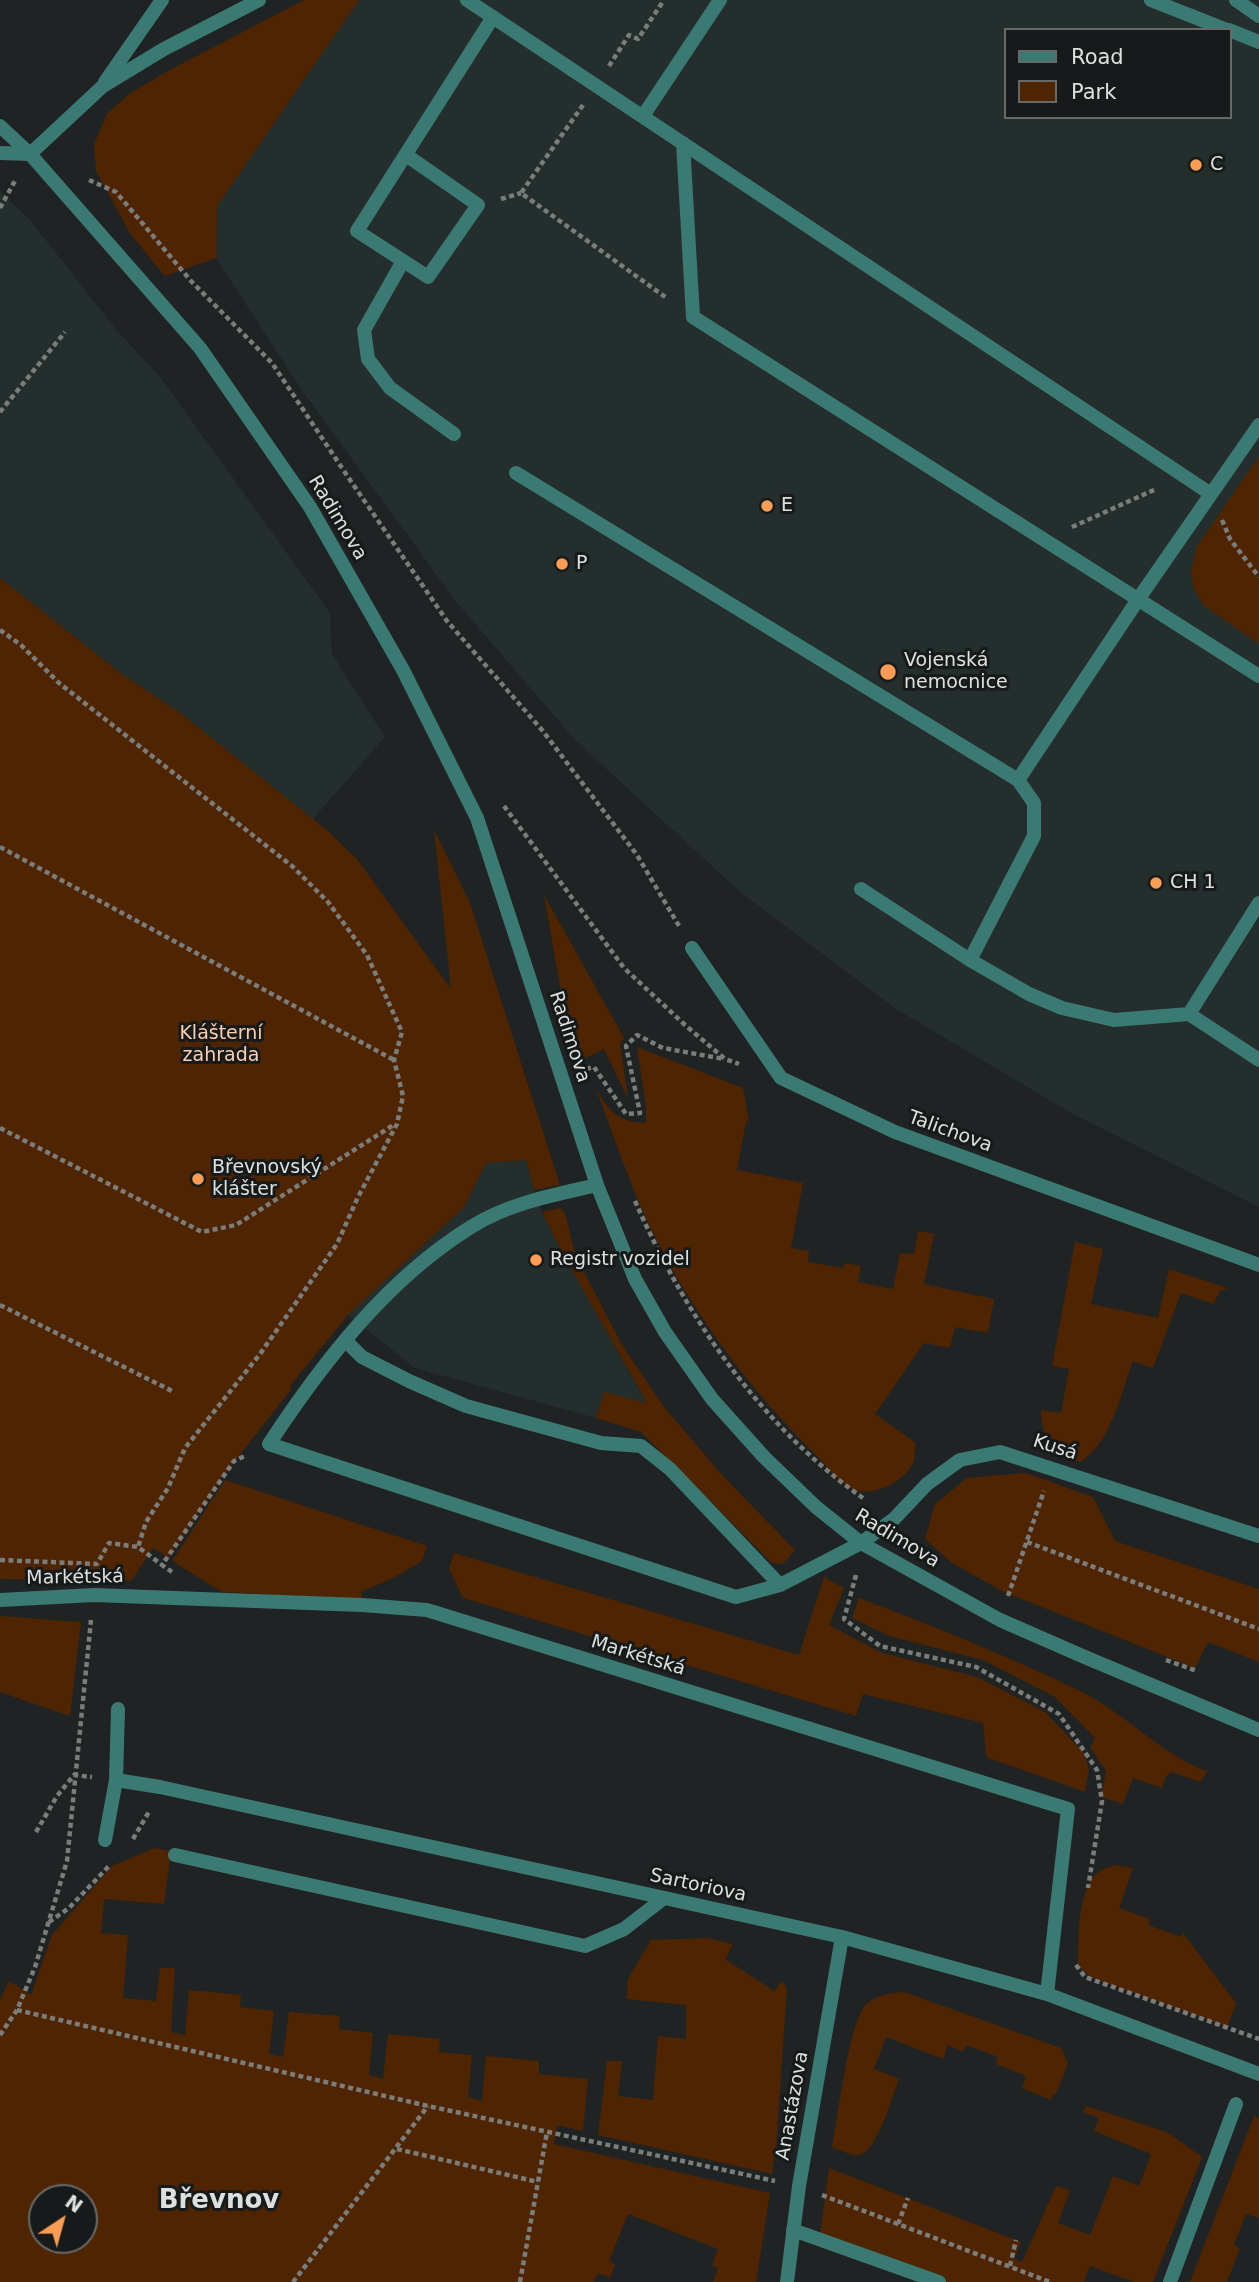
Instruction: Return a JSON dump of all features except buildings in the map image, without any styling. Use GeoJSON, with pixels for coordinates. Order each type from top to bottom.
{"type":"FeatureCollection","features":[{"type":"Feature","properties":{"kind":"street"},"geometry":{"type":"LineString","coordinates":[[103,86],[162,0]]}},
{"type":"Feature","properties":{"kind":"street"},"geometry":{"type":"LineString","coordinates":[[0,153],[30,154],[103,86],[164,49],[259,0]]}},
{"type":"Feature","properties":{"kind":"street"},"geometry":{"type":"LineString","coordinates":[[467,0],[1211,494]]}},
{"type":"Feature","properties":{"kind":"street"},"geometry":{"type":"LineString","coordinates":[[643,116],[720,0]]}},
{"type":"Feature","properties":{"kind":"street"},"geometry":{"type":"LineString","coordinates":[[1151,0],[1223,28]]}},
{"type":"Feature","properties":{"kind":"street"},"geometry":{"type":"LineString","coordinates":[[1236,0],[1259,16]]}},
{"type":"Feature","properties":{"kind":"street"},"geometry":{"type":"LineString","coordinates":[[406,155],[478,205],[428,277],[357,231],[493,17]]}},
{"type":"Feature","properties":{"kind":"street"},"geometry":{"type":"LineString","coordinates":[[1231,31],[1259,42]]}},
{"type":"Feature","properties":{"kind":"street","name":"Radimova"},"geometry":{"type":"LineString","coordinates":[[0,126],[30,154],[200,348],[310,507],[403,670],[477,818],[597,1185],[635,1279],[665,1332],[712,1399],[764,1457],[816,1507],[861,1544],[1000,1620],[1259,1730]]}},
{"type":"Feature","properties":{"kind":"street"},"geometry":{"type":"LineString","coordinates":[[683,143],[693,317],[1259,676]]}},
{"type":"Feature","properties":{"kind":"street"},"geometry":{"type":"LineString","coordinates":[[403,261],[364,330],[368,359],[390,388],[454,434]]}},
{"type":"Feature","properties":{"kind":"street"},"geometry":{"type":"LineString","coordinates":[[1017,780],[1259,425]]}},
{"type":"Feature","properties":{"kind":"street"},"geometry":{"type":"LineString","coordinates":[[516,474],[1017,780],[1034,803],[1034,836],[970,960]]}},
{"type":"Feature","properties":{"kind":"street"},"geometry":{"type":"LineString","coordinates":[[861,889],[970,960],[1029,994],[1062,1008],[1114,1020],[1189,1014],[1259,1059]]}},
{"type":"Feature","properties":{"kind":"street"},"geometry":{"type":"LineString","coordinates":[[1189,1014],[1259,903]]}},
{"type":"Feature","properties":{"kind":"street"},"geometry":{"type":"LineString","coordinates":[[692,948],[781,1078]]}},
{"type":"Feature","properties":{"kind":"street","name":"Talichova"},"geometry":{"type":"LineString","coordinates":[[781,1078],[895,1132],[1259,1265]]}},
{"type":"Feature","properties":{"kind":"street"},"geometry":{"type":"LineString","coordinates":[[269,1444],[309,1384],[389,1292],[471,1226],[522,1204],[597,1185]]}},
{"type":"Feature","properties":{"kind":"street"},"geometry":{"type":"LineString","coordinates":[[346,1341],[362,1357],[466,1406],[601,1443],[641,1446],[670,1469],[780,1585]]}},
{"type":"Feature","properties":{"kind":"street","name":"Kusá"},"geometry":{"type":"LineString","coordinates":[[269,1444],[736,1597],[780,1585],[861,1544],[894,1519],[927,1484],[960,1460],[1000,1452],[1259,1536]]}},
{"type":"Feature","properties":{"kind":"street","name":"Markétská"},"geometry":{"type":"LineString","coordinates":[[0,1600],[94,1595],[427,1610],[1068,1809],[1047,1994]]}},
{"type":"Feature","properties":{"kind":"street"},"geometry":{"type":"LineString","coordinates":[[105,1840],[116,1780],[118,1709]]}},
{"type":"Feature","properties":{"kind":"street","name":"Sartoriova"},"geometry":{"type":"LineString","coordinates":[[116,1780],[160,1787],[842,1937],[1047,1994],[1259,2074]]}},
{"type":"Feature","properties":{"kind":"street"},"geometry":{"type":"LineString","coordinates":[[175,1855],[585,1945],[624,1929],[664,1898]]}},
{"type":"Feature","properties":{"kind":"street","name":"Anastázova"},"geometry":{"type":"LineString","coordinates":[[787,2282],[793,2230],[842,1937]]}},
{"type":"Feature","properties":{"kind":"street"},"geometry":{"type":"LineString","coordinates":[[1170,2282],[1236,2104]]}},
{"type":"Feature","properties":{"kind":"street"},"geometry":{"type":"LineString","coordinates":[[793,2230],[939,2282]]}},
{"type":"Feature","properties":{"kind":"path"},"geometry":{"type":"LineString","coordinates":[[664,0],[638,39],[629,35],[521,193],[693,317]]}},
{"type":"Feature","properties":{"kind":"path"},"geometry":{"type":"LineString","coordinates":[[79,176],[116,192],[191,281],[272,363],[447,621],[542,730],[637,855],[692,948]]}},
{"type":"Feature","properties":{"kind":"path"},"geometry":{"type":"LineString","coordinates":[[0,412],[65,332]]}},
{"type":"Feature","properties":{"kind":"path"},"geometry":{"type":"LineString","coordinates":[[1045,540],[1184,476]]}},
{"type":"Feature","properties":{"kind":"path"},"geometry":{"type":"LineString","coordinates":[[1211,494],[1230,539],[1259,577]]}},
{"type":"Feature","properties":{"kind":"path"},"geometry":{"type":"LineString","coordinates":[[0,630],[22,645],[60,683],[292,866],[328,902],[367,955],[402,1032],[394,1060],[403,1096],[397,1124],[358,1197],[337,1244],[260,1354],[186,1448],[168,1488],[146,1522],[138,1546]]}},
{"type":"Feature","properties":{"kind":"path"},"geometry":{"type":"LineString","coordinates":[[504,806],[624,968],[685,1026],[725,1059]]}},
{"type":"Feature","properties":{"kind":"path"},"geometry":{"type":"LineString","coordinates":[[0,847],[394,1060]]}},
{"type":"Feature","properties":{"kind":"path"},"geometry":{"type":"LineString","coordinates":[[562,1075],[594,1067],[626,1114],[640,1112],[626,1046],[637,1035],[663,1048],[725,1059],[781,1078]]}},
{"type":"Feature","properties":{"kind":"path"},"geometry":{"type":"LineString","coordinates":[[0,1128],[202,1232],[236,1225],[397,1124]]}},
{"type":"Feature","properties":{"kind":"path"},"geometry":{"type":"LineString","coordinates":[[632,1196],[684,1298],[730,1367],[770,1414],[836,1479],[863,1498]]}},
{"type":"Feature","properties":{"kind":"path"},"geometry":{"type":"LineString","coordinates":[[0,1305],[174,1392]]}},
{"type":"Feature","properties":{"kind":"path"},"geometry":{"type":"LineString","coordinates":[[162,1565],[234,1461],[269,1444]]}},
{"type":"Feature","properties":{"kind":"path"},"geometry":{"type":"LineString","coordinates":[[1000,1620],[1052,1467]]}},
{"type":"Feature","properties":{"kind":"path"},"geometry":{"type":"LineString","coordinates":[[1027,1542],[1259,1629]]}},
{"type":"Feature","properties":{"kind":"path"},"geometry":{"type":"LineString","coordinates":[[0,1560],[97,1564],[109,1543],[138,1546],[210,1600]]}},
{"type":"Feature","properties":{"kind":"path"},"geometry":{"type":"LineString","coordinates":[[861,1544],[855,1586],[844,1619],[880,1646],[976,1667],[1059,1714],[1097,1770],[1102,1801],[1087,1896]]}},
{"type":"Feature","properties":{"kind":"path"},"geometry":{"type":"LineString","coordinates":[[0,2035],[17,2010],[35,1967],[67,1861],[94,1595]]}},
{"type":"Feature","properties":{"kind":"path"},"geometry":{"type":"LineString","coordinates":[[36,1832],[57,1796],[74,1775]]}},
{"type":"Feature","properties":{"kind":"path"},"geometry":{"type":"LineString","coordinates":[[1076,1964],[1085,1977],[1259,2039]]}},
{"type":"Feature","properties":{"kind":"path"},"geometry":{"type":"LineString","coordinates":[[17,2010],[428,2106],[783,2182]]}},
{"type":"Feature","properties":{"kind":"path"},"geometry":{"type":"LineString","coordinates":[[293,2282],[428,2106]]}},
{"type":"Feature","properties":{"kind":"path"},"geometry":{"type":"LineString","coordinates":[[520,2282],[547,2132]]}},
{"type":"Feature","properties":{"kind":"path"},"geometry":{"type":"LineString","coordinates":[[397,2149],[538,2182]]}},
{"type":"Feature","properties":{"kind":"path"},"geometry":{"type":"LineString","coordinates":[[821,2194],[1050,2282]]}},
{"type":"Feature","properties":{"kind":"path"},"geometry":{"type":"LineString","coordinates":[[898,2224],[908,2198]]}},
{"type":"Feature","properties":{"kind":"path"},"geometry":{"type":"LineString","coordinates":[[1010,2266],[1016,2240]]}},
{"type":"Feature","properties":{"kind":"shaded area","name":"Vojenská nemocnice"},"geometry":{"type":"Polygon","coordinates":[[[359,0],[1259,0],[1259,1207],[1073,1114],[896,1009],[739,891],[576,741],[457,603],[301,389],[216,258],[217,206],[359,0]]]}},
{"type":"Feature","properties":{"kind":"shaded area"},"geometry":{"type":"Polygon","coordinates":[[[0,191],[31,221],[114,327],[161,378],[330,613],[332,654],[385,737],[313,819],[183,715],[123,675],[0,578],[0,191]]]}},
{"type":"Feature","properties":{"kind":"shaded area"},"geometry":{"type":"Polygon","coordinates":[[[526,1159],[542,1212],[647,1404],[604,1392],[596,1418],[415,1368],[348,1315],[464,1207],[486,1163],[526,1159]]]}},
{"type":"Feature","properties":{"kind":"green space"},"geometry":{"type":"Polygon","coordinates":[[[304,0],[359,0],[217,206],[216,258],[165,276],[131,235],[96,171],[94,144],[107,114],[129,94],[166,72],[304,0]]]}},
{"type":"Feature","properties":{"kind":"green space"},"geometry":{"type":"Polygon","coordinates":[[[1259,456],[1259,644],[1203,605],[1193,586],[1191,572],[1196,548],[1259,456]]]}},
{"type":"Feature","properties":{"kind":"green space","name":"Klášterní zahrada"},"geometry":{"type":"Polygon","coordinates":[[[0,578],[123,675],[183,715],[328,831],[357,859],[451,989],[434,830],[470,903],[560,1185],[534,1190],[526,1160],[486,1163],[464,1207],[348,1315],[290,1386],[292,1388],[221,1479],[169,1558],[153,1548],[131,1581],[0,1579],[0,578]]]}},
{"type":"Feature","properties":{"kind":"green space"},"geometry":{"type":"Polygon","coordinates":[[[544,895],[624,1038],[620,1043],[628,1099],[604,1049],[583,1059],[573,1060],[544,895]]]}},
{"type":"Feature","properties":{"kind":"green space"},"geometry":{"type":"Polygon","coordinates":[[[637,1047],[743,1088],[749,1121],[746,1122],[737,1170],[803,1183],[791,1248],[809,1251],[808,1262],[844,1268],[845,1263],[861,1266],[858,1282],[893,1289],[900,1253],[914,1254],[918,1231],[934,1234],[924,1284],[994,1299],[988,1333],[955,1327],[950,1348],[924,1343],[875,1414],[916,1443],[914,1461],[904,1475],[890,1485],[866,1492],[853,1489],[837,1478],[749,1381],[708,1326],[671,1268],[638,1201],[596,1089],[616,1114],[628,1120],[646,1123],[637,1047]]]}},
{"type":"Feature","properties":{"kind":"green space"},"geometry":{"type":"Polygon","coordinates":[[[561,1208],[566,1216],[575,1255],[622,1345],[664,1407],[722,1475],[795,1550],[783,1564],[772,1563],[641,1432],[596,1418],[604,1392],[647,1403],[542,1212],[561,1208]]]}},
{"type":"Feature","properties":{"kind":"green space"},"geometry":{"type":"Polygon","coordinates":[[[1075,1242],[1103,1249],[1091,1304],[1158,1318],[1169,1269],[1228,1288],[1220,1291],[1213,1304],[1181,1293],[1153,1368],[1133,1361],[1114,1417],[1100,1443],[1080,1462],[1062,1454],[1050,1443],[1043,1430],[1041,1410],[1061,1413],[1069,1369],[1052,1366],[1075,1242]]]}},
{"type":"Feature","properties":{"kind":"green space"},"geometry":{"type":"Polygon","coordinates":[[[1026,1473],[1093,1497],[1115,1541],[1259,1589],[1259,1662],[1208,1642],[1195,1668],[1004,1592],[952,1563],[925,1539],[935,1504],[967,1478],[1026,1473]]]}},
{"type":"Feature","properties":{"kind":"green space"},"geometry":{"type":"Polygon","coordinates":[[[225,1480],[427,1546],[422,1561],[361,1592],[363,1599],[222,1592],[172,1561],[225,1480]]]}},
{"type":"Feature","properties":{"kind":"green space"},"geometry":{"type":"Polygon","coordinates":[[[454,1553],[799,1655],[824,1577],[844,1588],[829,1625],[882,1653],[977,1677],[1045,1712],[1083,1752],[1089,1769],[1085,1792],[986,1757],[983,1723],[863,1694],[856,1716],[463,1598],[449,1569],[454,1553]]]}},
{"type":"Feature","properties":{"kind":"green space"},"geometry":{"type":"Polygon","coordinates":[[[859,1598],[974,1643],[1086,1694],[1177,1757],[1208,1771],[1200,1782],[1172,1772],[1166,1776],[1162,1788],[1133,1778],[1123,1804],[1101,1797],[1106,1771],[1090,1747],[1095,1738],[1055,1697],[983,1660],[889,1636],[852,1618],[859,1598]]]}},
{"type":"Feature","properties":{"kind":"green space"},"geometry":{"type":"Polygon","coordinates":[[[0,1616],[81,1622],[70,1716],[0,1692],[0,1616]]]}},
{"type":"Feature","properties":{"kind":"green space"},"geometry":{"type":"Polygon","coordinates":[[[154,1848],[171,1851],[164,1904],[104,1899],[101,1933],[128,1935],[123,1998],[156,2001],[160,1968],[175,1968],[171,2032],[185,2035],[189,1990],[241,1995],[240,2007],[274,2011],[269,2054],[283,2057],[289,2012],[340,2016],[339,2029],[373,2033],[369,2075],[383,2079],[388,2034],[440,2039],[439,2052],[472,2055],[468,2097],[482,2101],[486,2056],[539,2061],[539,2074],[588,2079],[583,2131],[557,2125],[554,2144],[770,2193],[756,2282],[713,2282],[718,2268],[712,2266],[718,2249],[628,2214],[609,2261],[615,2264],[610,2278],[598,2273],[594,2282],[0,2282],[0,2000],[9,1981],[31,1995],[52,1935],[112,1866],[154,1848]]]}},
{"type":"Feature","properties":{"kind":"green space"},"geometry":{"type":"Polygon","coordinates":[[[1115,1865],[1133,1868],[1119,1908],[1150,1919],[1148,1925],[1181,1937],[1183,1933],[1236,2003],[1227,2027],[1090,1977],[1078,1965],[1080,1915],[1087,1889],[1100,1871],[1115,1865]]]}},
{"type":"Feature","properties":{"kind":"green space"},"geometry":{"type":"Polygon","coordinates":[[[707,1938],[733,1944],[725,1959],[774,1991],[782,1981],[787,1989],[772,2174],[598,2135],[607,2061],[622,2061],[618,2096],[653,2100],[658,2036],[686,2039],[686,2005],[627,1999],[628,1979],[651,1940],[707,1938]]]}},
{"type":"Feature","properties":{"kind":"green space"},"geometry":{"type":"Polygon","coordinates":[[[904,1992],[1061,2048],[1068,2063],[1056,2094],[1053,2094],[1051,2100],[1022,2088],[1026,2076],[996,2064],[998,2057],[966,2045],[963,2052],[948,2045],[943,2059],[886,2037],[874,2069],[899,2079],[878,2135],[872,2145],[859,2155],[832,2147],[848,2053],[858,2018],[864,2007],[877,1997],[904,1992]]]}},
{"type":"Feature","properties":{"kind":"green space"},"geometry":{"type":"Polygon","coordinates":[[[1086,2106],[1167,2132],[1202,2157],[1153,2282],[1134,2282],[1090,2266],[1084,2282],[922,2282],[819,2241],[829,2168],[1021,2242],[1014,2259],[1022,2262],[1056,2186],[1070,2190],[1058,2223],[1090,2235],[1113,2176],[1139,2186],[1151,2154],[1094,2131],[1099,2118],[1083,2112],[1086,2106]]]}},
{"type":"Feature","properties":{"kind":"green space"},"geometry":{"type":"Polygon","coordinates":[[[1254,2116],[1259,2118],[1259,2218],[1246,2214],[1234,2245],[1240,2248],[1227,2282],[1190,2282],[1254,2116]]]}},
{"type":"Feature","properties":{"kind":"place","name":"C"},"geometry":{"type":"Point","coordinates":[1196,165]}},
{"type":"Feature","properties":{"kind":"place","name":"E"},"geometry":{"type":"Point","coordinates":[767,506]}},
{"type":"Feature","properties":{"kind":"place","name":"P"},"geometry":{"type":"Point","coordinates":[562,564]}},
{"type":"Feature","properties":{"kind":"place","name":"Vojenská nemocnice"},"geometry":{"type":"Point","coordinates":[888,672]}},
{"type":"Feature","properties":{"kind":"place","name":"CH 1"},"geometry":{"type":"Point","coordinates":[1156,883]}},
{"type":"Feature","properties":{"kind":"place","name":"Břevnovský klášter"},"geometry":{"type":"Point","coordinates":[198,1179]}},
{"type":"Feature","properties":{"kind":"place","name":"Registr vozidel"},"geometry":{"type":"Point","coordinates":[536,1260]}},
{"type":"Feature","properties":{"kind":"district","name":"Břevnov"},"geometry":{"type":"Point","coordinates":[219,2201]}}]}
